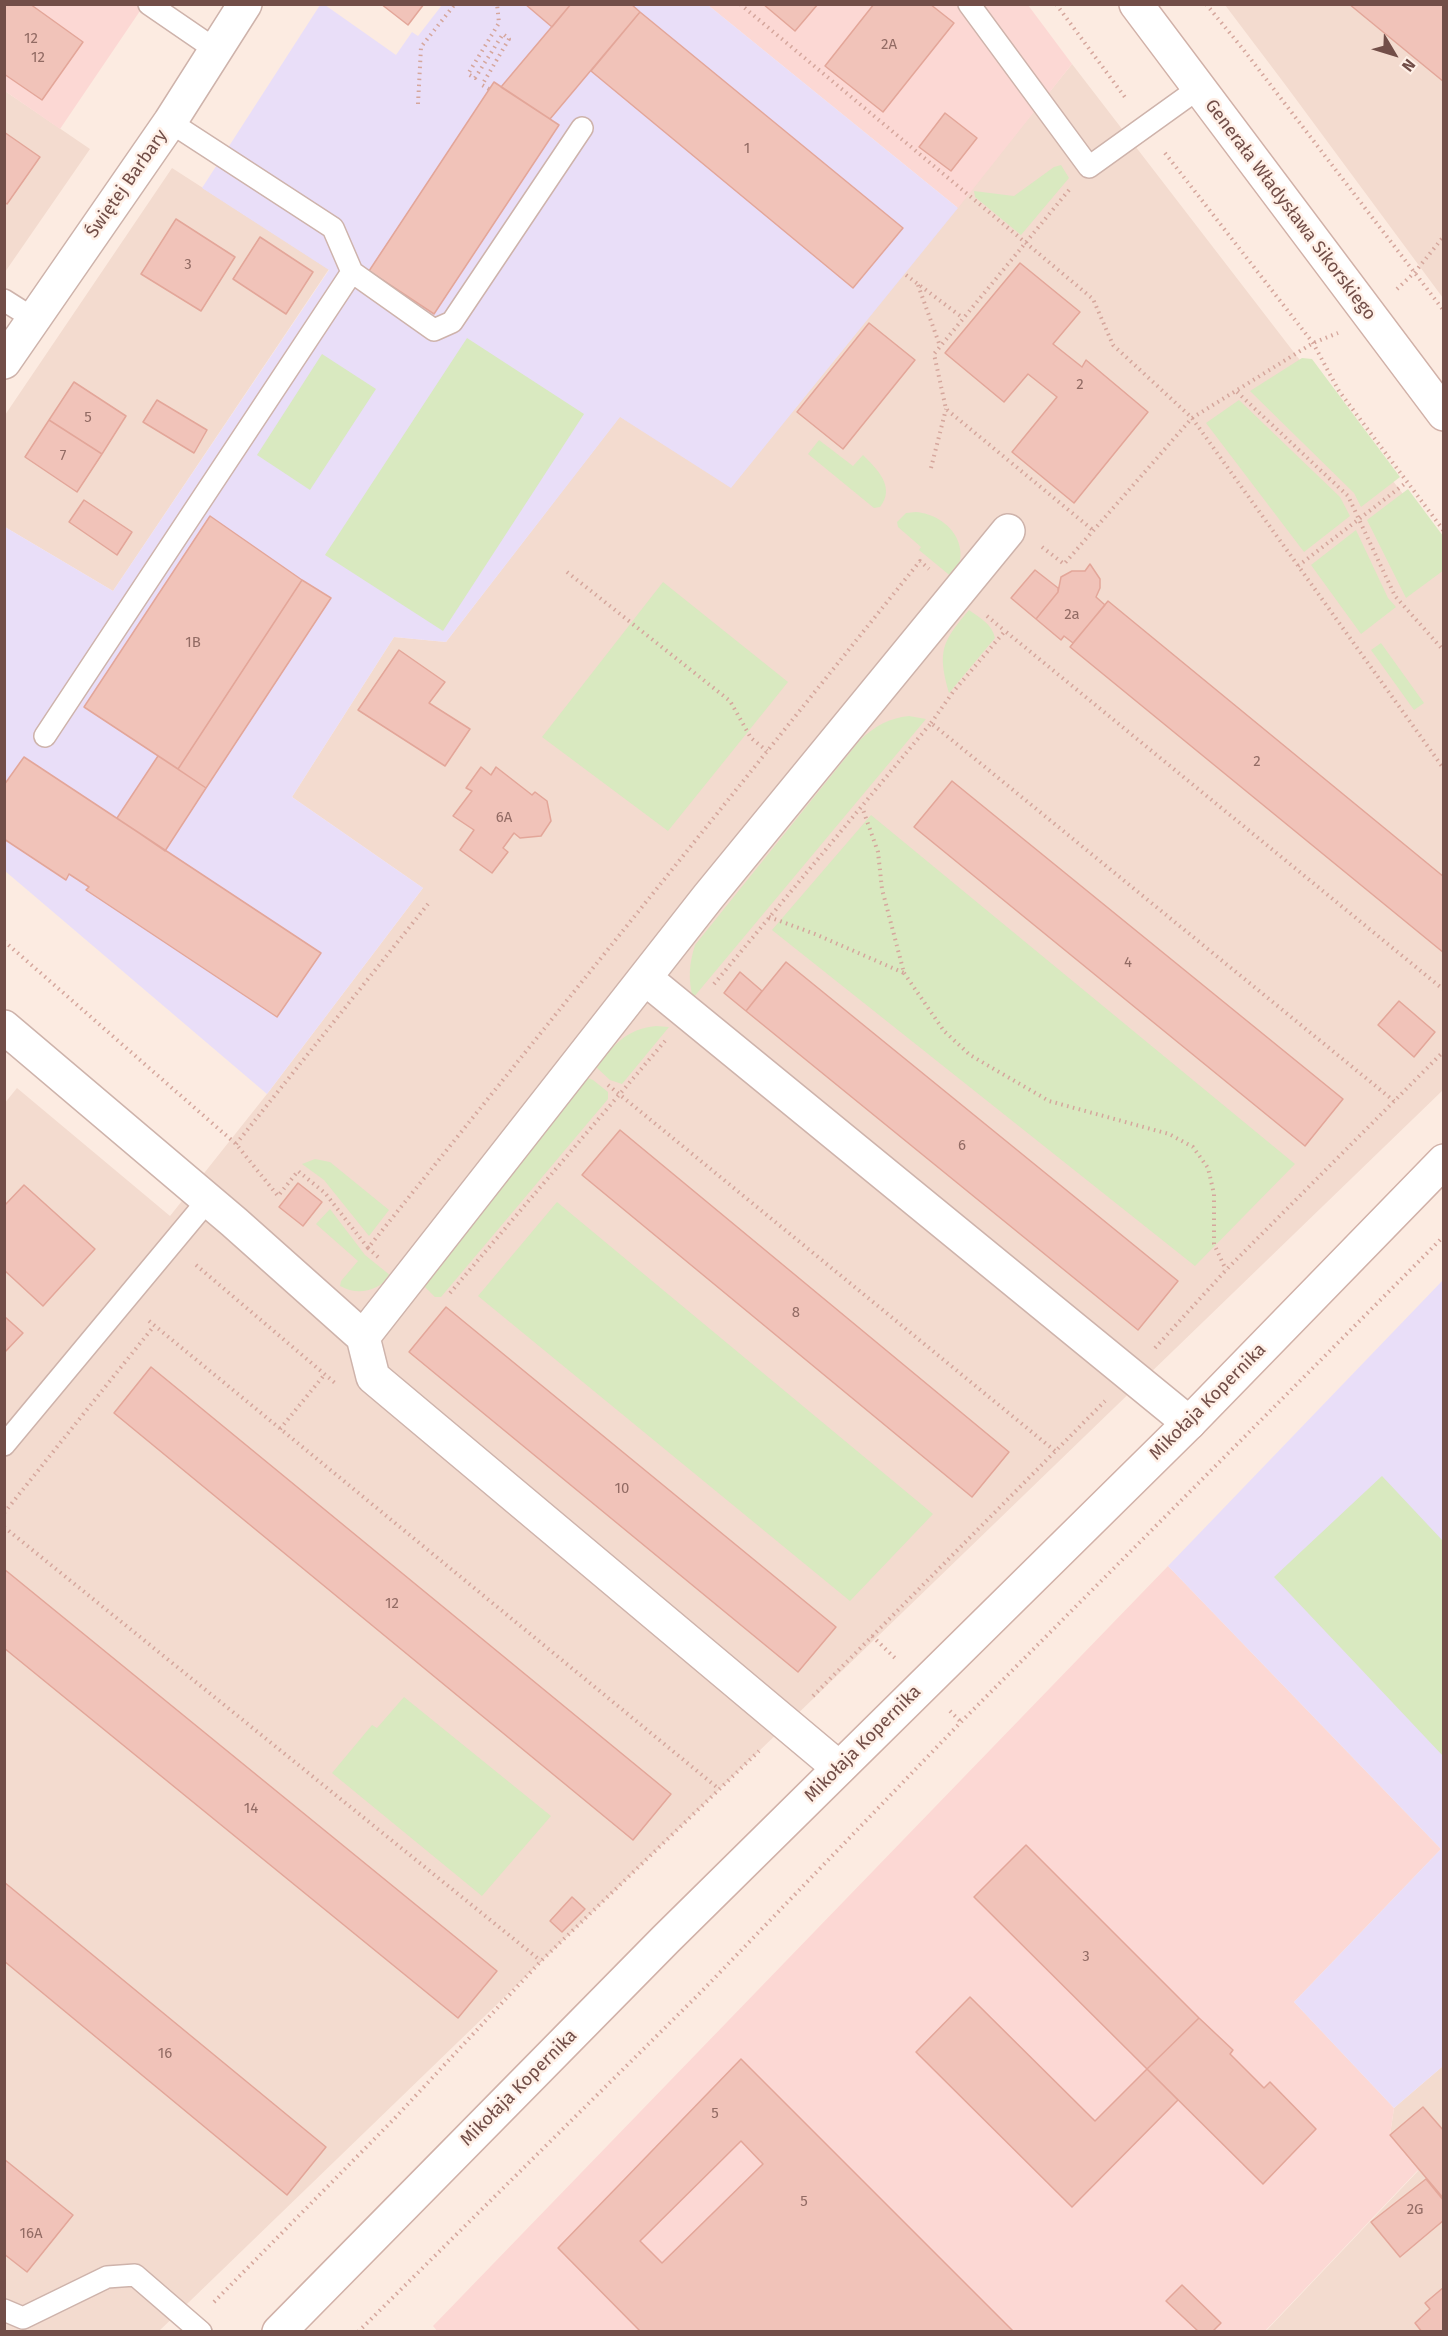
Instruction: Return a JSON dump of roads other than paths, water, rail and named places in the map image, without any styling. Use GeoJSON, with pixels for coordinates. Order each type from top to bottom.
{"type":"FeatureCollection","features":[{"type":"Feature","properties":{"kind":"street","name":"Świętej Barbary"},"geometry":{"type":"LineString","coordinates":[[4,362],[170,122],[245,4]]}},
{"type":"Feature","properties":{"kind":"street","name":"Generała Władysława Sikorskiego"},"geometry":{"type":"LineString","coordinates":[[1136,4],[1443,414]]}},
{"type":"Feature","properties":{"kind":"street"},"geometry":{"type":"LineString","coordinates":[[363,1337],[708,897],[1008,531]]}},
{"type":"Feature","properties":{"kind":"street"},"geometry":{"type":"LineString","coordinates":[[645,978],[1189,1423]]}},
{"type":"Feature","properties":{"kind":"street"},"geometry":{"type":"LineString","coordinates":[[4,1027],[208,1200],[363,1337],[373,1377],[839,1768]]}},
{"type":"Feature","properties":{"kind":"street","name":"Mikołaja Kopernika"},"geometry":{"type":"LineString","coordinates":[[283,2330],[666,1939],[1189,1423],[1443,1161]]}},
{"type":"Feature","properties":{"kind":"lane"},"geometry":{"type":"LineString","coordinates":[[149,4],[216,51]]}},
{"type":"Feature","properties":{"kind":"lane"},"geometry":{"type":"LineString","coordinates":[[969,4],[1089,166],[1198,88]]}},
{"type":"Feature","properties":{"kind":"lane"},"geometry":{"type":"LineString","coordinates":[[170,122],[333,228],[352,272],[434,330],[452,322],[582,128]]}},
{"type":"Feature","properties":{"kind":"lane"},"geometry":{"type":"LineString","coordinates":[[45,736],[352,272]]}},
{"type":"Feature","properties":{"kind":"lane"},"geometry":{"type":"LineString","coordinates":[[4,300],[34,319]]}},
{"type":"Feature","properties":{"kind":"lane"},"geometry":{"type":"LineString","coordinates":[[4,1445],[208,1200]]}},
{"type":"Feature","properties":{"kind":"lane"},"geometry":{"type":"LineString","coordinates":[[4,2310],[23,2318],[107,2277],[135,2275],[201,2331]]}}]}
